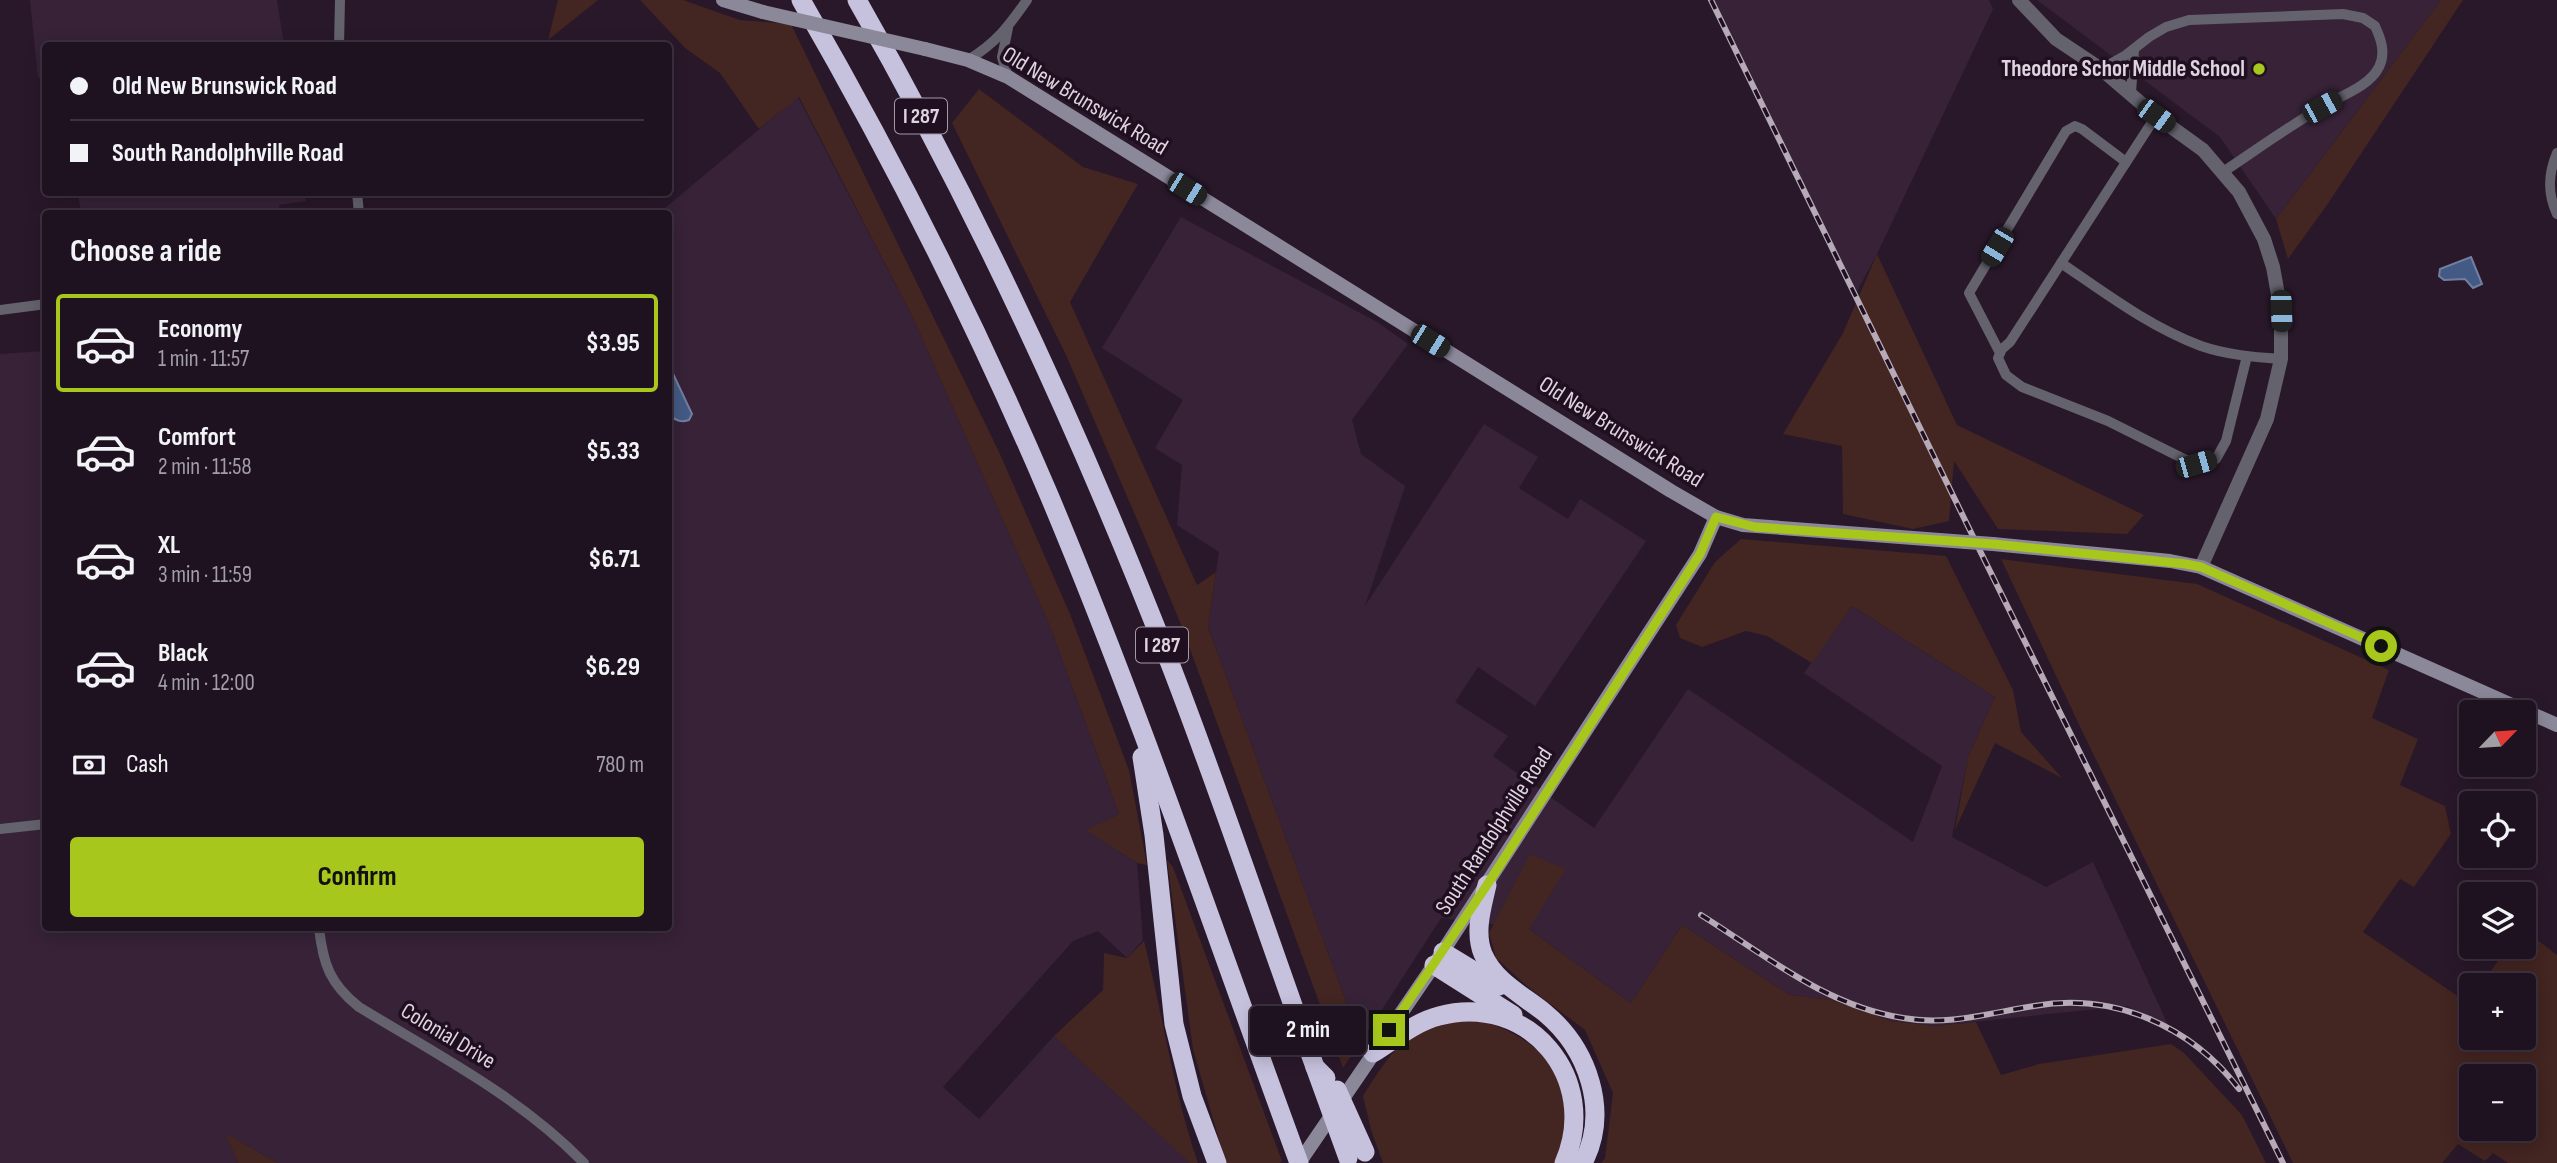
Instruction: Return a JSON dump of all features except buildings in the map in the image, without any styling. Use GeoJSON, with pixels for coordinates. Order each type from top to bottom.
{"type":"FeatureCollection","features":[{"type":"Feature","properties":{"kind":"highway","name":"I 287"},"geometry":{"type":"LineString","coordinates":[[801,0],[915,209],[997,378],[1049,494],[1136,715],[1299,1163]]}},
{"type":"Feature","properties":{"kind":"highway","name":"I 287"},"geometry":{"type":"LineString","coordinates":[[857,0],[981,233],[1097,484],[1171,667],[1315,1067],[1358,1159]]}},
{"type":"Feature","properties":{"kind":"highway"},"geometry":{"type":"LineString","coordinates":[[1136,715],[1154,835],[1174,1024],[1192,1096],[1216,1161]]}},
{"type":"Feature","properties":{"kind":"highway"},"geometry":{"type":"LineString","coordinates":[[1487,885],[1479,920],[1480,941],[1490,967],[1510,989],[1530,1001],[1559,1026],[1574,1046],[1587,1071],[1595,1110],[1590,1148],[1583,1163]]}},
{"type":"Feature","properties":{"kind":"highway"},"geometry":{"type":"LineString","coordinates":[[1438,958],[1510,989]]}},
{"type":"Feature","properties":{"kind":"highway"},"geometry":{"type":"LineString","coordinates":[[1438,958],[1519,1018],[1555,1055],[1570,1085],[1575,1112],[1572,1142],[1564,1163]]}},
{"type":"Feature","properties":{"kind":"highway"},"geometry":{"type":"LineString","coordinates":[[1373,1053],[1422,1022],[1455,1013],[1481,1013],[1531,1029]]}},
{"type":"Feature","properties":{"kind":"main road","name":"Old New Brunswick Road"},"geometry":{"type":"LineString","coordinates":[[723,0],[763,12],[968,60],[1008,77],[1716,517],[1755,527],[1993,544],[2170,561],[2201,567],[2557,725]]}},
{"type":"Feature","properties":{"kind":"main road","name":"South Randolphville Road"},"geometry":{"type":"LineString","coordinates":[[1299,1163],[1487,885],[1700,554],[1716,517]]}},
{"type":"Feature","properties":{"kind":"street"},"geometry":{"type":"LineString","coordinates":[[339,42],[340,0]]}},
{"type":"Feature","properties":{"kind":"street"},"geometry":{"type":"LineString","coordinates":[[968,60],[988,48],[1007,28],[1027,0]]}},
{"type":"Feature","properties":{"kind":"street"},"geometry":{"type":"LineString","coordinates":[[2019,0],[2056,39],[2101,69],[2156,116],[2203,150],[2223,172],[2252,213],[2273,267],[2281,311],[2281,359],[2267,419],[2201,567]]}},
{"type":"Feature","properties":{"kind":"street"},"geometry":{"type":"LineString","coordinates":[[2101,69],[2134,50],[2157,32],[2189,20],[2343,14],[2363,18],[2375,26],[2383,53],[2379,68],[2374,74],[2361,85],[2322,107],[2223,172]]}},
{"type":"Feature","properties":{"kind":"street"},"geometry":{"type":"LineString","coordinates":[[1007,28],[1002,57],[1008,77]]}},
{"type":"Feature","properties":{"kind":"street"},"geometry":{"type":"LineString","coordinates":[[2131,93],[2134,50]]}},
{"type":"Feature","properties":{"kind":"street"},"geometry":{"type":"LineString","coordinates":[[2156,116],[2010,342],[2001,349],[1998,358],[2006,375],[2022,387],[2108,421],[2196,464],[2216,458],[2226,441],[2247,356]]}},
{"type":"Feature","properties":{"kind":"street"},"geometry":{"type":"LineString","coordinates":[[2000,353],[1969,293],[2066,131],[2075,125],[2126,162]]}},
{"type":"Feature","properties":{"kind":"street"},"geometry":{"type":"LineString","coordinates":[[2557,153],[2549,185],[2557,214]]}},
{"type":"Feature","properties":{"kind":"street"},"geometry":{"type":"LineString","coordinates":[[2061,263],[2128,308],[2164,329],[2200,345],[2247,356],[2281,359]]}},
{"type":"Feature","properties":{"kind":"street"},"geometry":{"type":"LineString","coordinates":[[0,310],[42,305]]}},
{"type":"Feature","properties":{"kind":"street"},"geometry":{"type":"LineString","coordinates":[[0,829],[42,824]]}},
{"type":"Feature","properties":{"kind":"street","name":"Colonial Drive"},"geometry":{"type":"LineString","coordinates":[[319,931],[323,958],[335,984],[344,994],[359,1007],[511,1099],[546,1126],[584,1163]]}},
{"type":"Feature","properties":{"kind":"shaded area"},"geometry":{"type":"Polygon","coordinates":[[[30,0],[277,0],[284,42],[42,42],[42,77],[38,78],[30,0]]]}},
{"type":"Feature","properties":{"kind":"shaded area"},"geometry":{"type":"Polygon","coordinates":[[[558,0],[598,0],[548,40],[558,0]]]}},
{"type":"Feature","properties":{"kind":"shaded area"},"geometry":{"type":"Polygon","coordinates":[[[640,0],[683,0],[740,20],[791,24],[1000,454],[1070,614],[1129,770],[1147,865],[1137,863],[1086,830],[1119,814],[1049,624],[912,316],[799,97],[759,129],[720,73],[685,48],[640,0]]]}},
{"type":"Feature","properties":{"kind":"shaded area"},"geometry":{"type":"Polygon","coordinates":[[[1710,0],[1989,0],[1993,9],[1854,297],[1710,0]]]}},
{"type":"Feature","properties":{"kind":"shaded area","name":"Theodore Schor Middle School"},"geometry":{"type":"Polygon","coordinates":[[[2037,0],[2441,0],[2276,219],[2220,137],[2037,0]]]}},
{"type":"Feature","properties":{"kind":"shaded area"},"geometry":{"type":"Polygon","coordinates":[[[2441,0],[2463,0],[2288,259],[2276,219],[2441,0]]]}},
{"type":"Feature","properties":{"kind":"shaded area"},"geometry":{"type":"Polygon","coordinates":[[[979,89],[1083,167],[1138,184],[1070,302],[1197,585],[1216,572],[1208,627],[1361,1042],[1343,1068],[1182,627],[1066,355],[952,123],[979,89]]]}},
{"type":"Feature","properties":{"kind":"shaded area"},"geometry":{"type":"Polygon","coordinates":[[[798,97],[912,316],[1049,624],[1119,814],[1087,830],[1137,863],[1143,940],[1127,958],[1098,931],[1073,941],[943,1087],[979,1119],[1054,1036],[1191,1163],[278,1163],[226,1134],[238,1163],[0,1163],[0,354],[42,351],[42,931],[672,931],[672,210],[663,210],[798,97]]]}},
{"type":"Feature","properties":{"kind":"shaded area"},"geometry":{"type":"Polygon","coordinates":[[[78,196],[305,196],[306,201],[279,205],[280,210],[81,210],[78,196]]]}},
{"type":"Feature","properties":{"kind":"shaded area"},"geometry":{"type":"Polygon","coordinates":[[[1181,217],[1377,322],[1408,344],[1352,420],[1361,454],[1405,486],[1365,606],[1484,424],[1538,457],[1519,488],[1568,519],[1580,499],[1646,541],[1535,706],[1478,667],[1455,702],[1508,736],[1493,756],[1594,828],[1688,689],[1913,842],[1942,766],[1804,673],[1852,606],[1995,697],[1968,757],[1952,837],[2046,887],[2093,862],[2170,1029],[2127,1006],[1934,1026],[1891,1021],[1832,1000],[1790,995],[1682,925],[1631,1003],[1529,929],[1441,918],[1361,1042],[1208,627],[1219,552],[1177,525],[1182,465],[1155,448],[1183,400],[1102,348],[1181,217]]]}},
{"type":"Feature","properties":{"kind":"shaded area"},"geometry":{"type":"Polygon","coordinates":[[[1877,254],[1957,425],[2144,515],[2127,534],[1998,529],[1954,461],[1949,521],[1913,529],[1843,514],[1842,446],[1783,434],[1843,333],[1877,254]]]}},
{"type":"Feature","properties":{"kind":"shaded area"},"geometry":{"type":"Polygon","coordinates":[[[1741,539],[1946,556],[2013,690],[2021,732],[2062,778],[1995,743],[1955,830],[1968,757],[1995,697],[1852,606],[1812,663],[1767,636],[1746,631],[1702,647],[1680,638],[1676,625],[1715,562],[1741,539]]]}},
{"type":"Feature","properties":{"kind":"shaded area"},"geometry":{"type":"Polygon","coordinates":[[[2001,559],[2197,584],[2389,670],[2372,718],[2418,739],[2400,785],[2445,806],[2451,834],[2414,887],[2400,879],[2363,932],[2459,997],[2459,1050],[2536,1050],[2536,973],[2490,973],[2499,959],[2536,959],[2536,939],[2557,955],[2557,1163],[2508,1163],[2493,1153],[2485,1161],[2458,1144],[2442,1163],[2293,1163],[2001,559]]]}},
{"type":"Feature","properties":{"kind":"shaded area"},"geometry":{"type":"Polygon","coordinates":[[[1530,854],[1566,869],[1529,929],[1631,1003],[1682,925],[1790,995],[1832,1000],[1891,1021],[1934,1026],[1976,1022],[2001,1075],[2039,1064],[2171,1044],[2184,1053],[2242,1115],[2266,1163],[1601,1163],[1605,1158],[1613,1093],[1585,1030],[1528,987],[1496,958],[1489,933],[1530,854]]]}},
{"type":"Feature","properties":{"kind":"shaded area"},"geometry":{"type":"Polygon","coordinates":[[[1167,860],[1173,867],[1282,1161],[1280,1163],[1225,1161],[1193,1049],[1167,860]]]}},
{"type":"Feature","properties":{"kind":"shaded area"},"geometry":{"type":"Polygon","coordinates":[[[1144,941],[1175,1081],[1198,1163],[1190,1163],[1054,1036],[1103,990],[1104,953],[1127,958],[1144,941]]]}},
{"type":"Feature","properties":{"kind":"shaded area"},"geometry":{"type":"Polygon","coordinates":[[[1476,1019],[1513,1034],[1529,1044],[1542,1055],[1552,1069],[1560,1085],[1565,1126],[1556,1163],[1383,1163],[1363,1096],[1369,1086],[1392,1054],[1421,1028],[1436,1023],[1476,1019]]]}},
{"type":"Feature","properties":{"kind":"shaded area"},"geometry":{"type":"Polygon","coordinates":[[[225,1133],[278,1163],[238,1163],[225,1133]]]}},
{"type":"Feature","properties":{"kind":"water"},"geometry":{"type":"Polygon","coordinates":[[[2471,257],[2482,284],[2473,288],[2465,279],[2444,280],[2439,276],[2440,269],[2471,257]]]}},
{"type":"Feature","properties":{"kind":"water"},"geometry":{"type":"Polygon","coordinates":[[[672,372],[692,414],[689,420],[678,421],[674,418],[672,372]]]}},
{"type":"Feature","properties":{"kind":"railway"},"geometry":{"type":"LineString","coordinates":[[1711,0],[2283,1163]]}},
{"type":"Feature","properties":{"kind":"railway"},"geometry":{"type":"LineString","coordinates":[[1701,915],[1822,991],[1875,1012],[1903,1018],[1936,1020],[1968,1018],[2064,1003],[2121,1009],[2174,1031],[2198,1047],[2239,1089]]}},
{"type":"Feature","properties":{"kind":"place","name":"Theodore Schor Middle School"},"geometry":{"type":"Point","coordinates":[2259,69]}},
{"type":"Feature","properties":{"kind":"route"},"geometry":{"type":"LineString","coordinates":[[1389,1030],[1487,885],[1700,554],[1716,517],[1755,527],[1993,544],[2186,564],[2201,567],[2381,646]]}}]}
